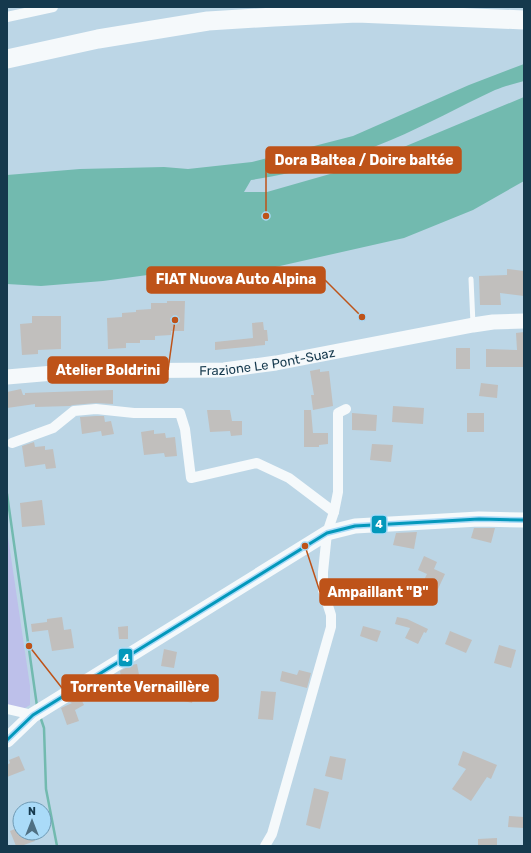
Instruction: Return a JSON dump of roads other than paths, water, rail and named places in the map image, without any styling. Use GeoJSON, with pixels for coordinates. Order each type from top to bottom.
{"type":"FeatureCollection","features":[{"type":"Feature","properties":{"kind":"highway"},"geometry":{"type":"LineString","coordinates":[[7,48],[93,28],[201,11],[250,7]]}},
{"type":"Feature","properties":{"kind":"highway"},"geometry":{"type":"LineString","coordinates":[[510,7],[524,8]]}},
{"type":"Feature","properties":{"kind":"highway"},"geometry":{"type":"LineString","coordinates":[[7,60],[98,39],[208,21],[357,13],[524,20]]}},
{"type":"Feature","properties":{"kind":"main road","name":"Frazione Le Pont-Suaz"},"geometry":{"type":"LineString","coordinates":[[7,377],[77,371],[224,370],[276,363],[473,325],[492,322],[524,321]]}},
{"type":"Feature","properties":{"kind":"main road"},"geometry":{"type":"LineString","coordinates":[[7,740],[33,715],[327,533],[355,526],[479,519],[524,520]]}},
{"type":"Feature","properties":{"kind":"street"},"geometry":{"type":"LineString","coordinates":[[7,17],[53,7]]}},
{"type":"Feature","properties":{"kind":"street"},"geometry":{"type":"LineString","coordinates":[[12,442],[53,428],[74,411],[96,409],[180,413],[185,429],[191,478],[257,463],[289,478],[334,512]]}},
{"type":"Feature","properties":{"kind":"street"},"geometry":{"type":"LineString","coordinates":[[265,846],[272,834],[331,627],[331,615],[323,590],[327,533],[334,512],[338,492],[338,413],[346,409]]}},
{"type":"Feature","properties":{"kind":"street"},"geometry":{"type":"LineString","coordinates":[[7,709],[33,715]]}},
{"type":"Feature","properties":{"kind":"lane"},"geometry":{"type":"LineString","coordinates":[[471,279],[473,325]]}},
{"type":"Feature","properties":{"kind":"waterway"},"geometry":{"type":"LineString","coordinates":[[7,494],[37,706]]}},
{"type":"Feature","properties":{"kind":"waterway"},"geometry":{"type":"LineString","coordinates":[[40,716],[44,728],[46,789],[57,846]]}},
{"type":"Feature","properties":{"kind":"place","name":"Dora Baltea / Doire baltée"},"geometry":{"type":"Point","coordinates":[266,216]}},
{"type":"Feature","properties":{"kind":"place","name":"FIAT Nuova Auto Alpina"},"geometry":{"type":"Point","coordinates":[362,317]}},
{"type":"Feature","properties":{"kind":"place","name":"Atelier Boldrini"},"geometry":{"type":"Point","coordinates":[175,320]}},
{"type":"Feature","properties":{"kind":"place","name":"Ampaillant \"B\""},"geometry":{"type":"Point","coordinates":[305,546]}},
{"type":"Feature","properties":{"kind":"place","name":"Torrente Vernaillère"},"geometry":{"type":"Point","coordinates":[29,646]}}]}
